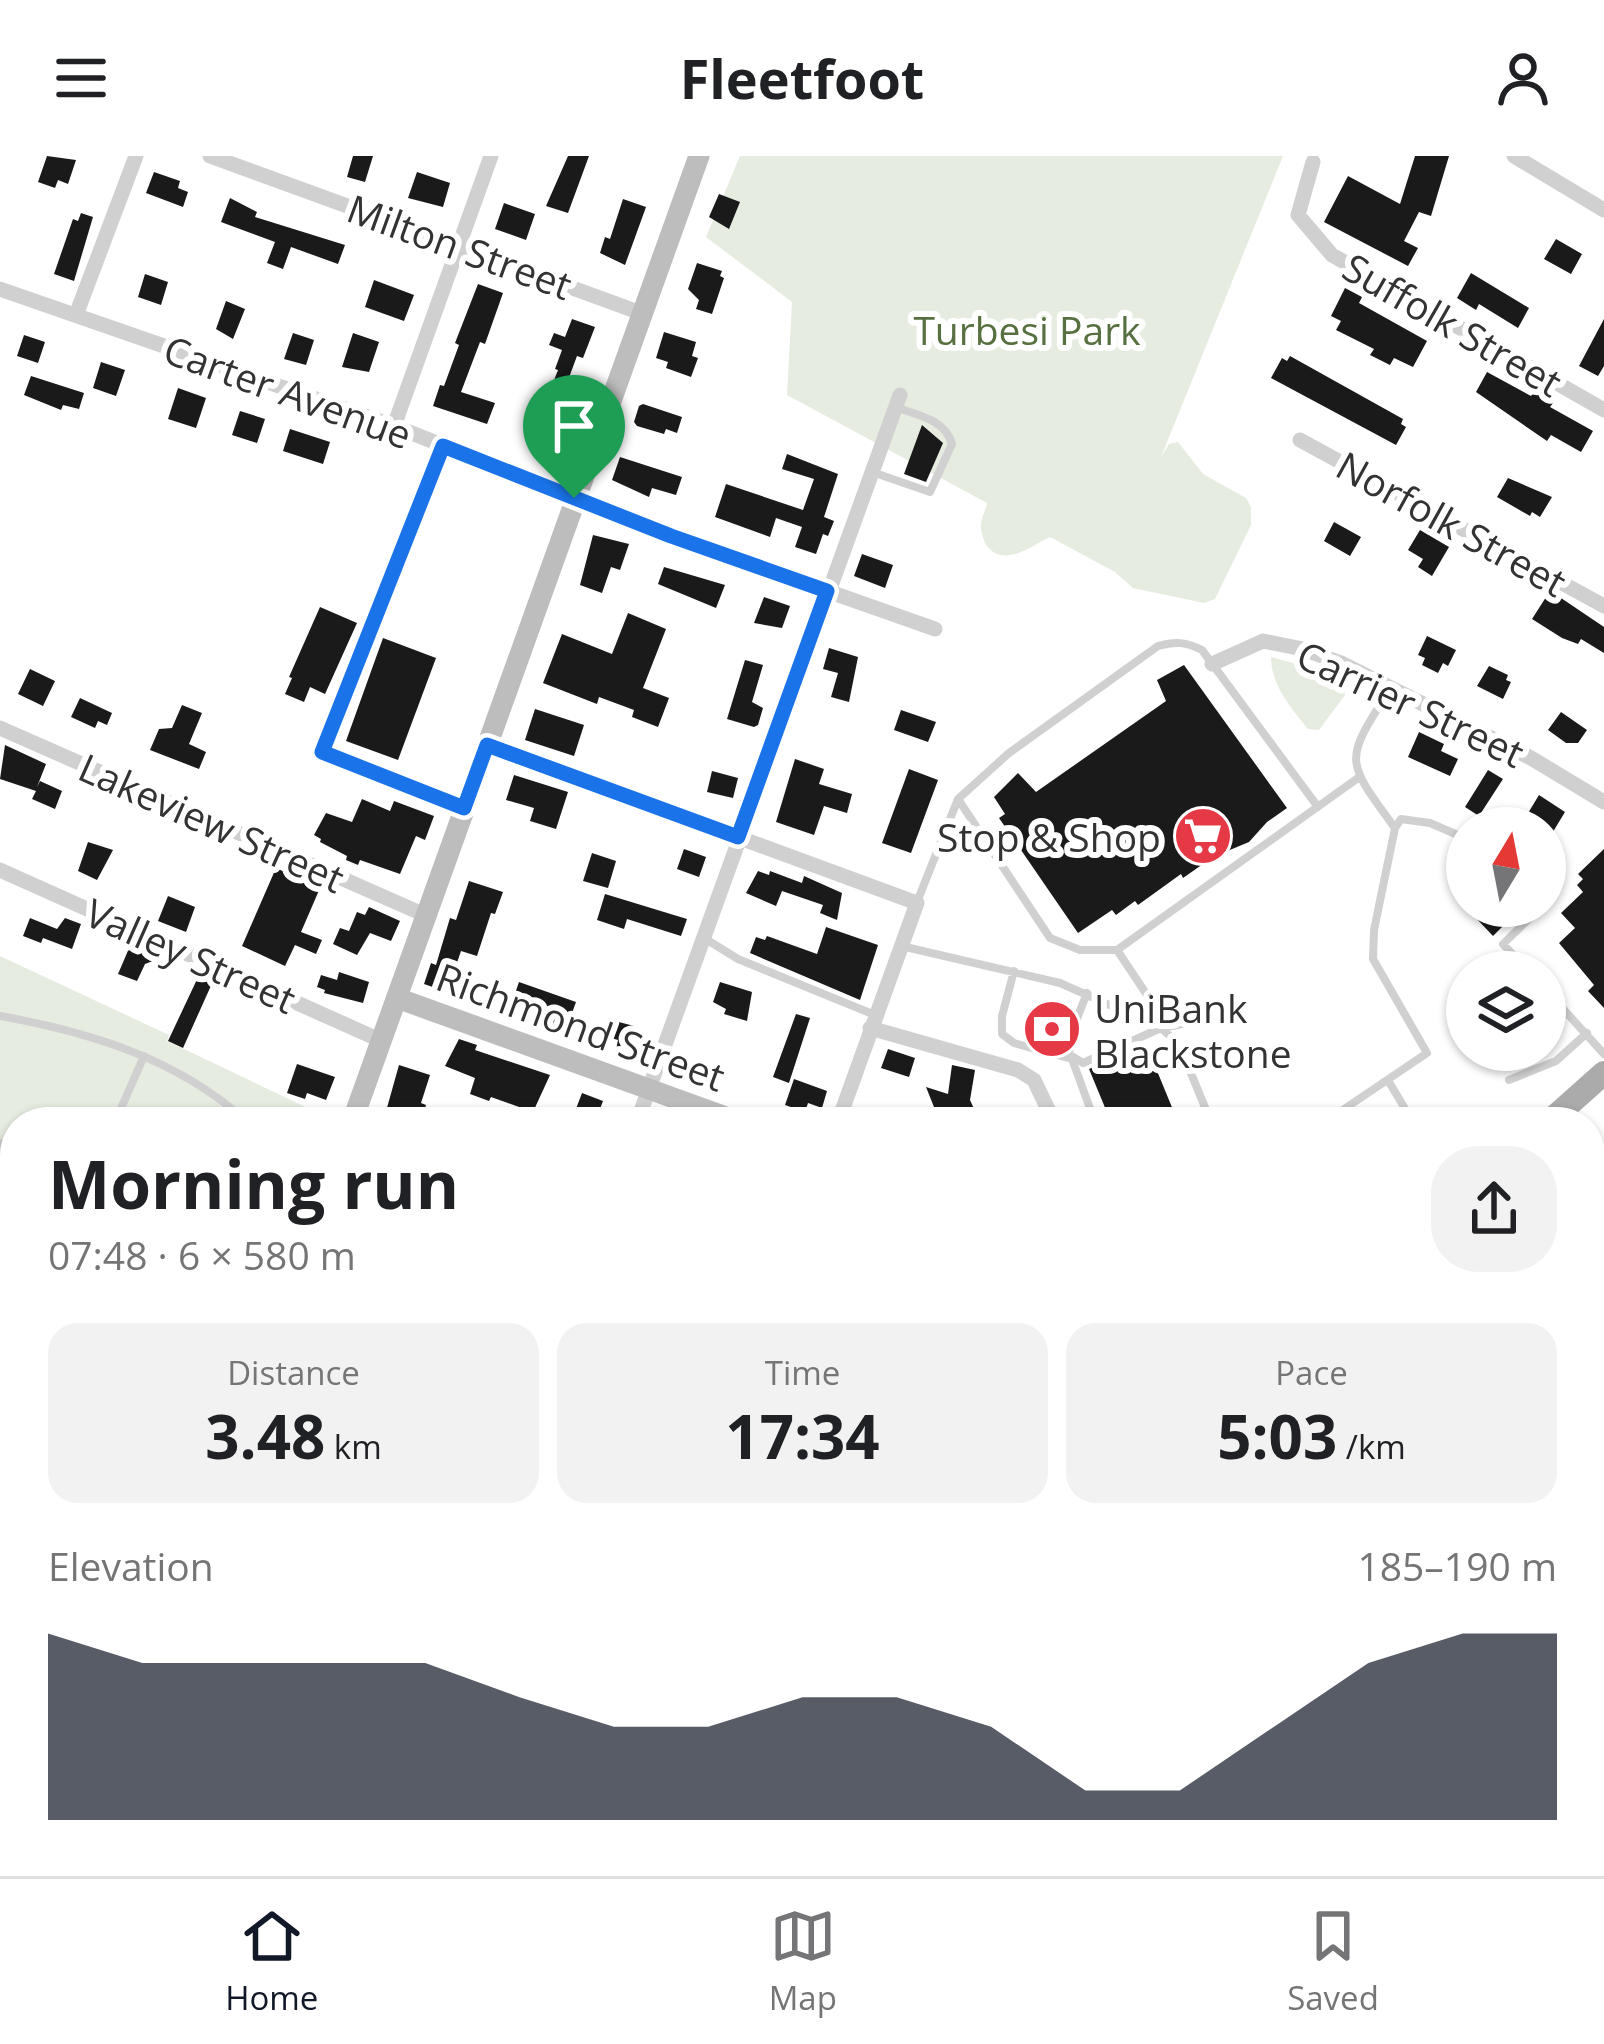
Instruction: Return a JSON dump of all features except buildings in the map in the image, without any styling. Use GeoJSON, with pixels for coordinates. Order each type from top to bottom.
{"type":"FeatureCollection","features":[{"type":"Feature","properties":{"kind":"main road"},"geometry":{"type":"LineString","coordinates":[[1566,1107],[1604,1073]]}},
{"type":"Feature","properties":{"kind":"street"},"geometry":{"type":"LineString","coordinates":[[76,315],[136,156]]}},
{"type":"Feature","properties":{"kind":"street","name":"Milton Street"},"geometry":{"type":"LineString","coordinates":[[210,156],[641,313]]}},
{"type":"Feature","properties":{"kind":"street"},"geometry":{"type":"LineString","coordinates":[[394,427],[491,156]]}},
{"type":"Feature","properties":{"kind":"street"},"geometry":{"type":"LineString","coordinates":[[358,1107],[699,156]]}},
{"type":"Feature","properties":{"kind":"street"},"geometry":{"type":"LineString","coordinates":[[1514,156],[1604,210]]}},
{"type":"Feature","properties":{"kind":"street","name":"Suffolk Street"},"geometry":{"type":"LineString","coordinates":[[1313,162],[1298,215],[1332,255],[1604,410]]}},
{"type":"Feature","properties":{"kind":"street","name":"Carter Avenue"},"geometry":{"type":"LineString","coordinates":[[0,289],[394,427],[935,629]]}},
{"type":"Feature","properties":{"kind":"street"},"geometry":{"type":"LineString","coordinates":[[642,1107],[897,401]]}},
{"type":"Feature","properties":{"kind":"street","name":"Norfolk Street"},"geometry":{"type":"LineString","coordinates":[[1300,440],[1604,606]]}},
{"type":"Feature","properties":{"kind":"street","name":"Carrier Street"},"geometry":{"type":"LineString","coordinates":[[1212,664],[1246,646],[1282,642],[1391,687],[1531,758],[1604,802]]}},
{"type":"Feature","properties":{"kind":"street","name":"Lakeview Street"},"geometry":{"type":"LineString","coordinates":[[0,728],[425,916]]}},
{"type":"Feature","properties":{"kind":"street"},"geometry":{"type":"LineString","coordinates":[[487,745],[917,903],[843,1107]]}},
{"type":"Feature","properties":{"kind":"street","name":"Valley Street"},"geometry":{"type":"LineString","coordinates":[[0,870],[382,1041]]}},
{"type":"Feature","properties":{"kind":"street","name":"Richmond Street"},"geometry":{"type":"LineString","coordinates":[[397,998],[700,1107]]}},
{"type":"Feature","properties":{"kind":"street"},"geometry":{"type":"LineString","coordinates":[[873,1022],[1018,1070],[1034,1080],[1047,1107]]}},
{"type":"Feature","properties":{"kind":"lane"},"geometry":{"type":"LineString","coordinates":[[870,472],[930,492],[952,444],[934,421],[897,401]]}},
{"type":"Feature","properties":{"kind":"lane"},"geometry":{"type":"LineString","coordinates":[[443,446],[322,752],[464,808]]}},
{"type":"Feature","properties":{"kind":"lane"},"geometry":{"type":"LineString","coordinates":[[917,903],[958,799],[1009,754],[1158,646],[1188,643],[1202,650],[1318,807]]}},
{"type":"Feature","properties":{"kind":"lane"},"geometry":{"type":"LineString","coordinates":[[1391,687],[1357,741],[1354,764],[1358,778],[1395,828]]}},
{"type":"Feature","properties":{"kind":"lane"},"geometry":{"type":"LineString","coordinates":[[958,799],[1050,938],[1080,950],[1117,950],[1358,778]]}},
{"type":"Feature","properties":{"kind":"lane"},"geometry":{"type":"LineString","coordinates":[[1357,1107],[1427,1053],[1373,958],[1377,912],[1395,828],[1401,819],[1446,832]]}},
{"type":"Feature","properties":{"kind":"lane"},"geometry":{"type":"LineString","coordinates":[[1509,951],[1502,944],[1520,927]]}},
{"type":"Feature","properties":{"kind":"lane"},"geometry":{"type":"LineString","coordinates":[[703,937],[873,1022]]}},
{"type":"Feature","properties":{"kind":"lane"},"geometry":{"type":"LineString","coordinates":[[901,946],[1087,993],[1161,1028],[1179,1044],[1205,1107]]}},
{"type":"Feature","properties":{"kind":"lane"},"geometry":{"type":"LineString","coordinates":[[1117,950],[1155,1007],[1161,1028]]}},
{"type":"Feature","properties":{"kind":"lane"},"geometry":{"type":"LineString","coordinates":[[1014,971],[1002,1034],[1014,1043],[1083,1063],[1161,1028],[1182,1024],[1213,1004]]}},
{"type":"Feature","properties":{"kind":"lane"},"geometry":{"type":"LineString","coordinates":[[1087,993],[1068,1049],[1090,1107]]}},
{"type":"Feature","properties":{"kind":"lane"},"geometry":{"type":"LineString","coordinates":[[1566,1011],[1604,1054]]}},
{"type":"Feature","properties":{"kind":"lane"},"geometry":{"type":"LineString","coordinates":[[0,1016],[63,1027],[144,1057],[230,1107]]}},
{"type":"Feature","properties":{"kind":"lane"},"geometry":{"type":"LineString","coordinates":[[1508,1080],[1556,1061],[1587,1033]]}},
{"type":"Feature","properties":{"kind":"lane"},"geometry":{"type":"LineString","coordinates":[[122,1107],[144,1057]]}},
{"type":"Feature","properties":{"kind":"lane"},"geometry":{"type":"LineString","coordinates":[[1389,1082],[1404,1107]]}},
{"type":"Feature","properties":{"kind":"lane"},"geometry":{"type":"LineString","coordinates":[[0,1143],[0,1186]]}},
{"type":"Feature","properties":{"kind":"green space","name":"Turbesi Park"},"geometry":{"type":"Polygon","coordinates":[[[740,156],[1283,156],[1161,457],[1169,444],[1178,442],[1203,474],[1246,498],[1251,507],[1251,525],[1215,599],[1204,603],[1133,588],[1115,572],[1050,537],[1017,554],[1000,555],[985,543],[982,533],[987,503],[787,395],[792,302],[706,237],[740,156]]]}},
{"type":"Feature","properties":{"kind":"green space"},"geometry":{"type":"Polygon","coordinates":[[[1271,657],[1315,669],[1344,686],[1345,695],[1319,730],[1308,729],[1289,704],[1274,677],[1271,657]]]}},
{"type":"Feature","properties":{"kind":"green space"},"geometry":{"type":"Polygon","coordinates":[[[0,956],[169,1035],[167,1041],[306,1107],[0,1107],[0,956]]]}},
{"type":"Feature","properties":{"kind":"place","name":"Stop & Shop"},"geometry":{"type":"Point","coordinates":[1203,836]}},
{"type":"Feature","properties":{"kind":"place","name":"UniBank Blackstone"},"geometry":{"type":"Point","coordinates":[1052,1029]}},
{"type":"Feature","properties":{"kind":"route"},"geometry":{"type":"LineString","coordinates":[[443,446],[574,498],[827,591],[738,837],[487,745],[464,808],[322,752],[443,446]]}}]}
